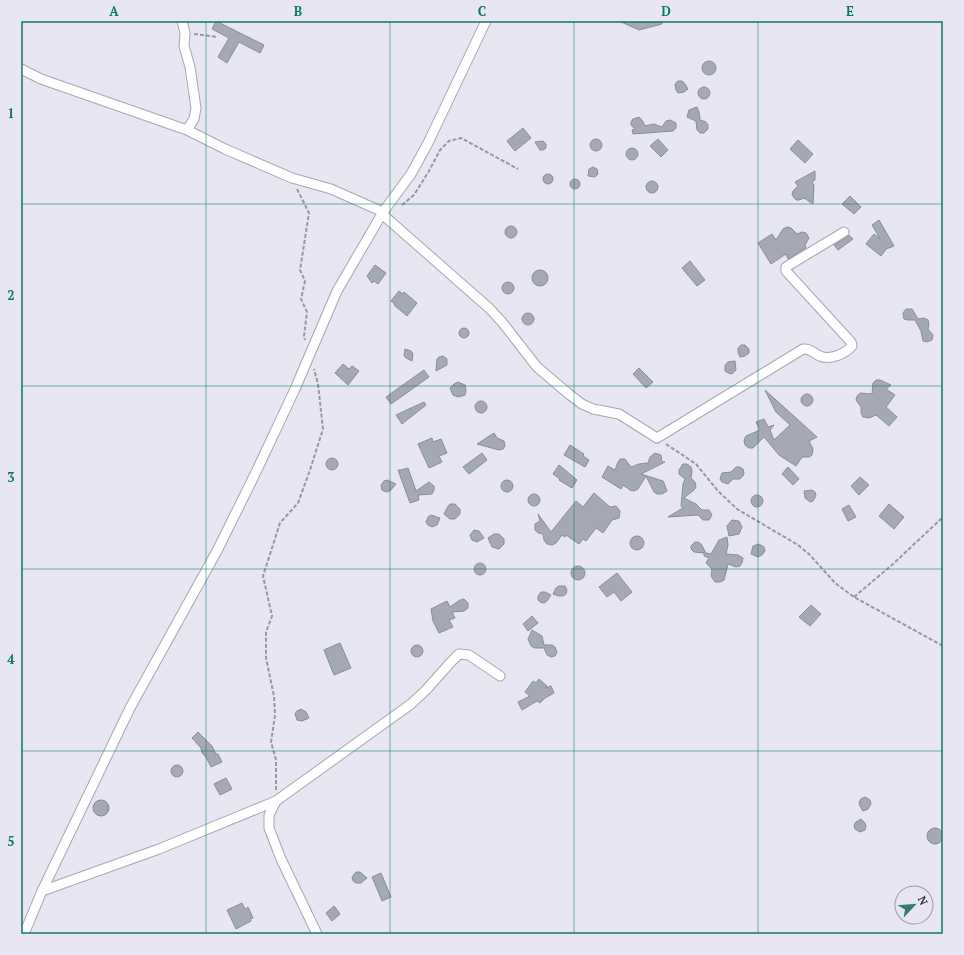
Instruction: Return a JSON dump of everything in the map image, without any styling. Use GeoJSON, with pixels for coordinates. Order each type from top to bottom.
{"type":"FeatureCollection","features":[{"type":"Feature","properties":{"kind":"street"},"geometry":{"type":"LineString","coordinates":[[182,21],[185,33],[184,46],[190,67],[196,113],[187,130]]}},
{"type":"Feature","properties":{"kind":"street"},"geometry":{"type":"LineString","coordinates":[[24,934],[42,891],[130,708],[218,549],[256,472],[310,355],[337,291],[383,213],[411,174],[428,143],[486,21]]}},
{"type":"Feature","properties":{"kind":"street"},"geometry":{"type":"LineString","coordinates":[[21,69],[41,79],[187,130],[225,149],[292,178],[331,189],[383,213],[489,308],[502,322],[537,367],[570,395],[582,404],[593,409],[619,414],[657,438],[803,349],[811,349],[819,356],[826,357],[839,355],[852,346],[851,342],[786,271],[786,268],[844,232]]}},
{"type":"Feature","properties":{"kind":"street"},"geometry":{"type":"LineString","coordinates":[[42,891],[159,849],[276,801],[411,704],[459,654],[470,655],[500,676]]}},
{"type":"Feature","properties":{"kind":"street"},"geometry":{"type":"LineString","coordinates":[[276,801],[269,815],[269,828],[280,859],[317,934]]}},
{"type":"Feature","properties":{"kind":"path"},"geometry":{"type":"LineString","coordinates":[[185,33],[217,37]]}},
{"type":"Feature","properties":{"kind":"path"},"geometry":{"type":"LineString","coordinates":[[383,213],[398,208],[414,195],[440,150],[449,141],[461,138],[518,169]]}},
{"type":"Feature","properties":{"kind":"path"},"geometry":{"type":"LineString","coordinates":[[276,801],[276,760],[270,742],[275,715],[274,696],[266,658],[266,632],[272,616],[263,576],[280,523],[298,503],[323,429],[318,384],[304,336],[308,312],[301,299],[305,281],[300,270],[309,213],[292,178]]}},
{"type":"Feature","properties":{"kind":"path"},"geometry":{"type":"LineString","coordinates":[[657,438],[696,464],[718,491],[738,509],[798,545],[810,555],[835,583],[854,598],[943,646]]}},
{"type":"Feature","properties":{"kind":"path"},"geometry":{"type":"LineString","coordinates":[[854,598],[943,517]]}},
{"type":"Feature","properties":{"kind":"building"},"geometry":{"type":"Polygon","coordinates":[[[216,21],[264,45],[260,53],[239,42],[227,63],[218,57],[229,38],[212,29],[216,21]]]}},
{"type":"Feature","properties":{"kind":"building"},"geometry":{"type":"Polygon","coordinates":[[[619,21],[662,21],[662,24],[639,30],[619,21]]]}},
{"type":"Feature","properties":{"kind":"building"},"geometry":{"type":"Polygon","coordinates":[[[706,61],[712,61],[716,65],[716,71],[712,75],[706,75],[702,71],[702,65],[706,61]]]}},
{"type":"Feature","properties":{"kind":"building"},"geometry":{"type":"Polygon","coordinates":[[[678,81],[682,81],[688,89],[684,92],[678,93],[675,84],[678,81]]]}},
{"type":"Feature","properties":{"kind":"building"},"geometry":{"type":"Polygon","coordinates":[[[702,87],[706,87],[710,93],[706,99],[702,99],[698,95],[698,91],[702,87]]]}},
{"type":"Feature","properties":{"kind":"building"},"geometry":{"type":"Polygon","coordinates":[[[697,107],[700,120],[706,122],[708,125],[708,129],[704,133],[700,133],[697,130],[696,121],[687,117],[689,110],[697,107]]]}},
{"type":"Feature","properties":{"kind":"building"},"geometry":{"type":"Polygon","coordinates":[[[639,117],[645,126],[654,124],[662,127],[666,121],[670,120],[676,123],[676,128],[673,131],[633,134],[632,130],[635,129],[631,125],[631,122],[633,119],[639,117]]]}},
{"type":"Feature","properties":{"kind":"building"},"geometry":{"type":"Polygon","coordinates":[[[523,128],[531,138],[515,151],[507,141],[523,128]]]}},
{"type":"Feature","properties":{"kind":"building"},"geometry":{"type":"Polygon","coordinates":[[[594,139],[598,139],[602,145],[598,151],[594,151],[590,147],[590,143],[594,139]]]}},
{"type":"Feature","properties":{"kind":"building"},"geometry":{"type":"Polygon","coordinates":[[[658,139],[668,150],[661,157],[650,146],[658,139]]]}},
{"type":"Feature","properties":{"kind":"building"},"geometry":{"type":"Polygon","coordinates":[[[798,140],[813,154],[805,163],[790,149],[798,140]]]}},
{"type":"Feature","properties":{"kind":"building"},"geometry":{"type":"Polygon","coordinates":[[[543,141],[546,144],[546,148],[540,150],[535,142],[543,141]]]}},
{"type":"Feature","properties":{"kind":"building"},"geometry":{"type":"Polygon","coordinates":[[[632,148],[636,150],[638,154],[636,158],[632,160],[628,158],[626,154],[628,150],[632,148]]]}},
{"type":"Feature","properties":{"kind":"building"},"geometry":{"type":"Polygon","coordinates":[[[593,167],[597,169],[598,174],[595,177],[588,176],[589,169],[593,167]]]}},
{"type":"Feature","properties":{"kind":"building"},"geometry":{"type":"Polygon","coordinates":[[[815,171],[815,180],[812,182],[814,185],[813,204],[804,198],[796,200],[792,195],[793,191],[798,186],[795,182],[815,171]]]}},
{"type":"Feature","properties":{"kind":"building"},"geometry":{"type":"Polygon","coordinates":[[[546,174],[550,174],[553,179],[550,184],[546,184],[543,181],[543,177],[546,174]]]}},
{"type":"Feature","properties":{"kind":"building"},"geometry":{"type":"Polygon","coordinates":[[[573,179],[577,179],[580,184],[577,189],[573,189],[570,186],[570,182],[573,179]]]}},
{"type":"Feature","properties":{"kind":"building"},"geometry":{"type":"Polygon","coordinates":[[[650,181],[654,181],[658,187],[654,193],[650,193],[646,189],[646,185],[650,181]]]}},
{"type":"Feature","properties":{"kind":"building"},"geometry":{"type":"Polygon","coordinates":[[[850,196],[861,207],[854,214],[842,204],[850,196]]]}},
{"type":"Feature","properties":{"kind":"building"},"geometry":{"type":"Polygon","coordinates":[[[879,220],[894,246],[886,249],[881,256],[866,244],[874,234],[880,239],[872,225],[879,220]]]}},
{"type":"Feature","properties":{"kind":"building"},"geometry":{"type":"Polygon","coordinates":[[[511,226],[515,228],[517,232],[515,236],[511,238],[507,236],[505,232],[507,228],[511,226]]]}},
{"type":"Feature","properties":{"kind":"building"},"geometry":{"type":"Polygon","coordinates":[[[787,227],[791,228],[797,234],[802,232],[806,233],[809,238],[805,245],[806,248],[788,259],[786,254],[771,264],[758,243],[772,234],[776,240],[783,229],[787,227]]]}},
{"type":"Feature","properties":{"kind":"building"},"geometry":{"type":"Polygon","coordinates":[[[849,235],[853,239],[838,250],[834,245],[849,235]]]}},
{"type":"Feature","properties":{"kind":"building"},"geometry":{"type":"Polygon","coordinates":[[[690,261],[705,280],[697,286],[682,268],[690,261]]]}},
{"type":"Feature","properties":{"kind":"building"},"geometry":{"type":"Polygon","coordinates":[[[375,265],[386,273],[378,284],[374,281],[372,283],[367,276],[375,265]]]}},
{"type":"Feature","properties":{"kind":"building"},"geometry":{"type":"Polygon","coordinates":[[[540,270],[547,275],[548,278],[543,285],[540,286],[533,281],[532,278],[537,271],[540,270]]]}},
{"type":"Feature","properties":{"kind":"building"},"geometry":{"type":"Polygon","coordinates":[[[508,282],[512,284],[514,288],[512,292],[508,294],[504,292],[502,288],[504,284],[508,282]]]}},
{"type":"Feature","properties":{"kind":"building"},"geometry":{"type":"Polygon","coordinates":[[[399,291],[403,294],[404,292],[417,303],[407,316],[391,301],[399,291]]]}},
{"type":"Feature","properties":{"kind":"building"},"geometry":{"type":"Polygon","coordinates":[[[906,309],[912,309],[918,319],[924,318],[928,320],[928,329],[933,335],[932,340],[927,342],[923,341],[921,331],[915,320],[904,319],[903,313],[906,309]]]}},
{"type":"Feature","properties":{"kind":"building"},"geometry":{"type":"Polygon","coordinates":[[[528,313],[532,315],[534,319],[532,323],[528,325],[524,323],[522,319],[524,315],[528,313]]]}},
{"type":"Feature","properties":{"kind":"building"},"geometry":{"type":"Polygon","coordinates":[[[464,328],[469,333],[464,338],[459,333],[464,328]]]}},
{"type":"Feature","properties":{"kind":"building"},"geometry":{"type":"Polygon","coordinates":[[[741,345],[745,345],[749,349],[749,353],[740,357],[738,348],[741,345]]]}},
{"type":"Feature","properties":{"kind":"building"},"geometry":{"type":"Polygon","coordinates":[[[405,349],[411,351],[413,354],[412,361],[404,356],[405,349]]]}},
{"type":"Feature","properties":{"kind":"building"},"geometry":{"type":"Polygon","coordinates":[[[443,356],[447,359],[447,365],[436,371],[437,359],[443,356]]]}},
{"type":"Feature","properties":{"kind":"building"},"geometry":{"type":"Polygon","coordinates":[[[735,361],[736,370],[732,374],[725,371],[725,365],[728,362],[735,361]]]}},
{"type":"Feature","properties":{"kind":"building"},"geometry":{"type":"Polygon","coordinates":[[[343,364],[349,369],[352,366],[359,371],[348,385],[335,373],[343,364]]]}},
{"type":"Feature","properties":{"kind":"building"},"geometry":{"type":"Polygon","coordinates":[[[639,368],[653,382],[646,388],[633,374],[639,368]]]}},
{"type":"Feature","properties":{"kind":"building"},"geometry":{"type":"Polygon","coordinates":[[[424,370],[429,377],[391,404],[386,397],[424,370]]]}},
{"type":"Feature","properties":{"kind":"building"},"geometry":{"type":"Polygon","coordinates":[[[876,380],[880,380],[891,385],[886,389],[895,395],[886,407],[897,417],[889,426],[876,415],[869,418],[863,417],[861,407],[856,400],[860,393],[872,394],[873,383],[876,380]]]}},
{"type":"Feature","properties":{"kind":"building"},"geometry":{"type":"Polygon","coordinates":[[[458,382],[465,385],[466,390],[465,395],[458,397],[453,395],[450,388],[458,382]]]}},
{"type":"Feature","properties":{"kind":"building"},"geometry":{"type":"Polygon","coordinates":[[[765,390],[817,437],[809,441],[813,449],[812,455],[809,457],[802,457],[796,466],[779,455],[764,437],[753,448],[749,448],[745,445],[744,440],[746,436],[760,430],[756,422],[764,419],[768,427],[774,425],[770,430],[774,440],[790,425],[776,412],[765,390]]]}},
{"type":"Feature","properties":{"kind":"building"},"geometry":{"type":"Polygon","coordinates":[[[805,394],[809,394],[813,400],[809,406],[805,406],[801,402],[801,398],[805,394]]]}},
{"type":"Feature","properties":{"kind":"building"},"geometry":{"type":"Polygon","coordinates":[[[481,401],[485,403],[487,407],[485,411],[481,413],[477,411],[475,407],[477,403],[481,401]]]}},
{"type":"Feature","properties":{"kind":"building"},"geometry":{"type":"Polygon","coordinates":[[[424,402],[426,405],[402,424],[396,415],[424,402]]]}},
{"type":"Feature","properties":{"kind":"building"},"geometry":{"type":"Polygon","coordinates":[[[494,433],[497,438],[504,441],[505,446],[503,449],[499,450],[477,444],[494,433]]]}},
{"type":"Feature","properties":{"kind":"building"},"geometry":{"type":"Polygon","coordinates":[[[432,438],[433,442],[441,439],[447,453],[439,456],[442,462],[429,468],[418,444],[432,438]]]}},
{"type":"Feature","properties":{"kind":"building"},"geometry":{"type":"Polygon","coordinates":[[[570,445],[584,454],[583,456],[589,460],[585,467],[564,455],[570,445]]]}},
{"type":"Feature","properties":{"kind":"building"},"geometry":{"type":"Polygon","coordinates":[[[482,453],[487,460],[469,474],[463,467],[482,453]]]}},
{"type":"Feature","properties":{"kind":"building"},"geometry":{"type":"Polygon","coordinates":[[[655,453],[661,455],[662,462],[665,462],[641,474],[663,481],[667,491],[662,494],[657,494],[654,492],[646,476],[638,489],[634,491],[623,485],[621,489],[602,477],[608,466],[615,470],[620,459],[625,459],[631,467],[648,463],[650,457],[655,453]]]}},
{"type":"Feature","properties":{"kind":"building"},"geometry":{"type":"Polygon","coordinates":[[[332,458],[336,460],[338,464],[336,468],[332,470],[328,468],[326,464],[328,460],[332,458]]]}},
{"type":"Feature","properties":{"kind":"building"},"geometry":{"type":"Polygon","coordinates":[[[683,464],[687,464],[691,467],[691,478],[695,482],[696,487],[684,498],[696,504],[702,510],[709,510],[712,515],[709,520],[703,520],[698,515],[668,517],[683,508],[681,506],[683,484],[685,479],[679,474],[679,470],[683,464]]]}},
{"type":"Feature","properties":{"kind":"building"},"geometry":{"type":"Polygon","coordinates":[[[559,465],[577,480],[572,488],[559,480],[560,479],[553,474],[559,465]]]}},
{"type":"Feature","properties":{"kind":"building"},"geometry":{"type":"Polygon","coordinates":[[[736,467],[743,469],[743,476],[740,479],[733,479],[728,484],[722,482],[720,479],[722,473],[731,472],[736,467]]]}},
{"type":"Feature","properties":{"kind":"building"},"geometry":{"type":"Polygon","coordinates":[[[788,467],[799,479],[793,485],[782,474],[788,467]]]}},
{"type":"Feature","properties":{"kind":"building"},"geometry":{"type":"Polygon","coordinates":[[[408,468],[416,491],[429,482],[434,486],[432,494],[418,495],[419,500],[410,503],[398,470],[408,468]]]}},
{"type":"Feature","properties":{"kind":"building"},"geometry":{"type":"Polygon","coordinates":[[[860,477],[869,485],[859,495],[851,486],[860,477]]]}},
{"type":"Feature","properties":{"kind":"building"},"geometry":{"type":"Polygon","coordinates":[[[387,480],[396,484],[390,491],[386,492],[382,490],[381,485],[387,480]]]}},
{"type":"Feature","properties":{"kind":"building"},"geometry":{"type":"Polygon","coordinates":[[[507,480],[511,482],[513,486],[511,490],[507,492],[503,490],[501,486],[503,482],[507,480]]]}},
{"type":"Feature","properties":{"kind":"building"},"geometry":{"type":"Polygon","coordinates":[[[812,490],[815,492],[816,496],[813,501],[810,502],[805,498],[804,491],[812,490]]]}},
{"type":"Feature","properties":{"kind":"building"},"geometry":{"type":"Polygon","coordinates":[[[594,493],[610,507],[616,506],[620,511],[619,518],[612,520],[603,533],[596,528],[586,541],[583,539],[579,544],[566,535],[565,537],[562,535],[556,543],[552,545],[547,544],[544,540],[543,534],[538,533],[535,530],[535,524],[540,521],[538,514],[551,532],[576,501],[583,507],[594,493]]]}},
{"type":"Feature","properties":{"kind":"building"},"geometry":{"type":"Polygon","coordinates":[[[534,494],[538,496],[540,500],[538,504],[534,506],[530,504],[528,500],[530,496],[534,494]]]}},
{"type":"Feature","properties":{"kind":"building"},"geometry":{"type":"Polygon","coordinates":[[[757,495],[761,497],[763,501],[761,505],[757,507],[753,505],[751,501],[753,497],[757,495]]]}},
{"type":"Feature","properties":{"kind":"building"},"geometry":{"type":"Polygon","coordinates":[[[450,504],[455,504],[460,509],[460,514],[455,519],[450,519],[444,514],[450,504]]]}},
{"type":"Feature","properties":{"kind":"building"},"geometry":{"type":"Polygon","coordinates":[[[889,504],[904,517],[894,529],[879,516],[889,504]]]}},
{"type":"Feature","properties":{"kind":"building"},"geometry":{"type":"Polygon","coordinates":[[[849,505],[856,517],[848,521],[842,509],[849,505]]]}},
{"type":"Feature","properties":{"kind":"building"},"geometry":{"type":"Polygon","coordinates":[[[431,515],[440,518],[437,525],[432,527],[426,522],[428,517],[431,515]]]}},
{"type":"Feature","properties":{"kind":"building"},"geometry":{"type":"Polygon","coordinates":[[[732,520],[739,521],[742,527],[739,534],[729,536],[727,526],[732,520]]]}},
{"type":"Feature","properties":{"kind":"building"},"geometry":{"type":"Polygon","coordinates":[[[474,530],[479,531],[484,538],[477,542],[472,540],[470,535],[474,530]]]}},
{"type":"Feature","properties":{"kind":"building"},"geometry":{"type":"Polygon","coordinates":[[[494,534],[499,534],[504,539],[504,544],[499,549],[492,547],[488,538],[494,534]]]}},
{"type":"Feature","properties":{"kind":"building"},"geometry":{"type":"Polygon","coordinates":[[[634,536],[640,536],[644,540],[644,546],[640,550],[634,550],[630,546],[630,540],[634,536]]]}},
{"type":"Feature","properties":{"kind":"building"},"geometry":{"type":"Polygon","coordinates":[[[727,537],[728,545],[726,554],[738,555],[743,558],[742,563],[740,566],[736,567],[728,564],[724,580],[715,582],[711,576],[712,569],[706,563],[709,558],[704,556],[704,553],[694,552],[691,549],[691,546],[695,542],[698,542],[701,544],[706,553],[711,554],[719,540],[727,537]]]}},
{"type":"Feature","properties":{"kind":"building"},"geometry":{"type":"Polygon","coordinates":[[[759,544],[764,547],[765,551],[758,557],[751,554],[753,546],[759,544]]]}},
{"type":"Feature","properties":{"kind":"building"},"geometry":{"type":"Polygon","coordinates":[[[480,563],[484,565],[486,569],[484,573],[480,575],[476,573],[474,569],[476,565],[480,563]]]}},
{"type":"Feature","properties":{"kind":"building"},"geometry":{"type":"Polygon","coordinates":[[[575,566],[581,566],[585,570],[585,576],[581,580],[575,580],[571,576],[571,570],[575,566]]]}},
{"type":"Feature","properties":{"kind":"building"},"geometry":{"type":"Polygon","coordinates":[[[617,573],[632,592],[621,601],[614,592],[607,597],[599,587],[617,573]]]}},
{"type":"Feature","properties":{"kind":"building"},"geometry":{"type":"Polygon","coordinates":[[[559,586],[565,586],[567,590],[566,594],[563,596],[553,594],[559,586]]]}},
{"type":"Feature","properties":{"kind":"building"},"geometry":{"type":"Polygon","coordinates":[[[541,592],[551,595],[544,603],[538,600],[538,596],[541,592]]]}},
{"type":"Feature","properties":{"kind":"building"},"geometry":{"type":"Polygon","coordinates":[[[464,599],[468,603],[468,608],[464,611],[452,612],[455,618],[449,620],[453,627],[439,633],[433,621],[431,609],[447,601],[450,607],[464,599]]]}},
{"type":"Feature","properties":{"kind":"building"},"geometry":{"type":"Polygon","coordinates":[[[811,605],[821,614],[810,626],[799,617],[811,605]]]}},
{"type":"Feature","properties":{"kind":"building"},"geometry":{"type":"Polygon","coordinates":[[[532,616],[538,623],[528,631],[523,624],[532,616]]]}},
{"type":"Feature","properties":{"kind":"building"},"geometry":{"type":"Polygon","coordinates":[[[532,630],[542,636],[544,645],[552,645],[555,647],[557,652],[555,656],[551,657],[547,655],[544,648],[535,648],[531,646],[528,639],[532,630]]]}},
{"type":"Feature","properties":{"kind":"building"},"geometry":{"type":"Polygon","coordinates":[[[340,643],[351,668],[334,675],[324,650],[340,643]]]}},
{"type":"Feature","properties":{"kind":"building"},"geometry":{"type":"Polygon","coordinates":[[[417,645],[421,647],[423,651],[421,655],[417,657],[413,655],[411,651],[413,647],[417,645]]]}},
{"type":"Feature","properties":{"kind":"building"},"geometry":{"type":"Polygon","coordinates":[[[539,679],[547,686],[545,688],[551,686],[554,693],[540,703],[537,701],[522,710],[518,702],[530,696],[525,692],[533,681],[536,683],[539,679]]]}},
{"type":"Feature","properties":{"kind":"building"},"geometry":{"type":"Polygon","coordinates":[[[301,709],[306,712],[309,718],[302,721],[297,720],[295,714],[301,709]]]}},
{"type":"Feature","properties":{"kind":"building"},"geometry":{"type":"Polygon","coordinates":[[[198,732],[212,746],[222,762],[211,767],[206,757],[202,753],[201,748],[192,738],[198,732]]]}},
{"type":"Feature","properties":{"kind":"building"},"geometry":{"type":"Polygon","coordinates":[[[177,765],[181,767],[183,771],[181,775],[177,777],[173,775],[171,771],[173,767],[177,765]]]}},
{"type":"Feature","properties":{"kind":"building"},"geometry":{"type":"Polygon","coordinates":[[[226,778],[232,789],[220,795],[214,784],[226,778]]]}},
{"type":"Feature","properties":{"kind":"building"},"geometry":{"type":"Polygon","coordinates":[[[865,797],[870,800],[871,804],[868,809],[863,811],[859,802],[865,797]]]}},
{"type":"Feature","properties":{"kind":"building"},"geometry":{"type":"Polygon","coordinates":[[[101,800],[108,805],[109,808],[104,815],[101,816],[94,811],[93,808],[98,801],[101,800]]]}},
{"type":"Feature","properties":{"kind":"building"},"geometry":{"type":"Polygon","coordinates":[[[861,819],[866,826],[865,830],[860,832],[855,829],[854,825],[861,819]]]}},
{"type":"Feature","properties":{"kind":"building"},"geometry":{"type":"Polygon","coordinates":[[[935,828],[942,833],[943,836],[938,843],[935,844],[928,839],[927,836],[932,829],[935,828]]]}},
{"type":"Feature","properties":{"kind":"building"},"geometry":{"type":"Polygon","coordinates":[[[356,872],[360,872],[367,878],[361,883],[356,883],[353,881],[352,877],[356,872]]]}},
{"type":"Feature","properties":{"kind":"building"},"geometry":{"type":"Polygon","coordinates":[[[381,873],[391,897],[382,901],[372,877],[381,873]]]}},
{"type":"Feature","properties":{"kind":"building"},"geometry":{"type":"Polygon","coordinates":[[[242,903],[245,909],[248,907],[253,918],[250,919],[251,921],[236,929],[227,910],[242,903]]]}},
{"type":"Feature","properties":{"kind":"building"},"geometry":{"type":"Polygon","coordinates":[[[334,906],[340,914],[332,921],[326,913],[334,906]]]}}]}
